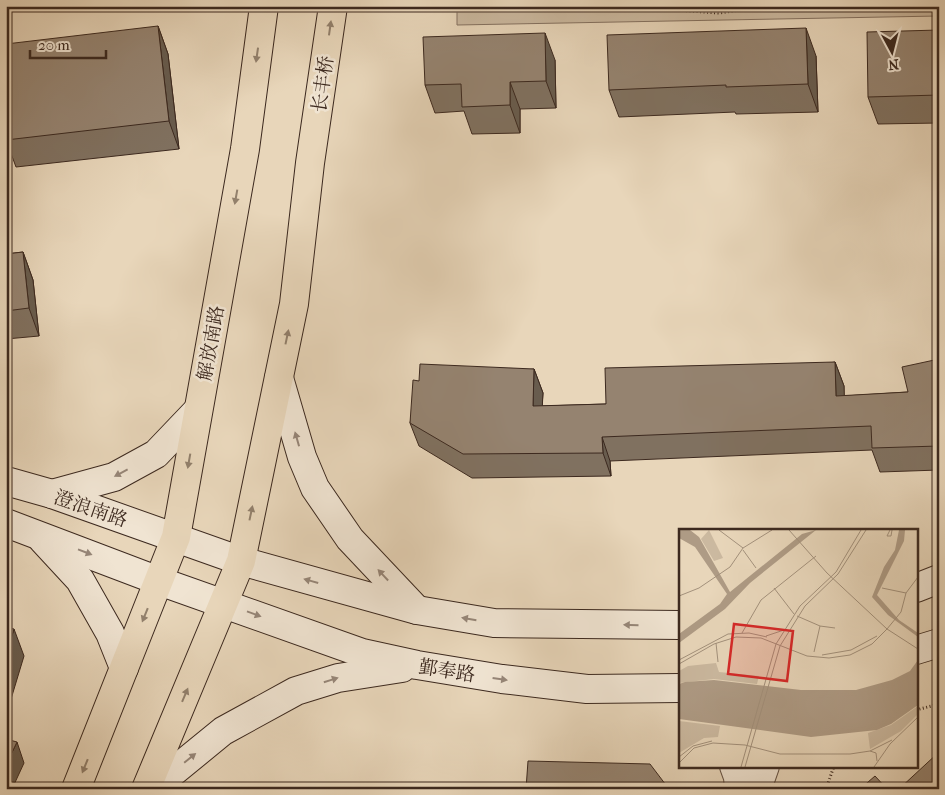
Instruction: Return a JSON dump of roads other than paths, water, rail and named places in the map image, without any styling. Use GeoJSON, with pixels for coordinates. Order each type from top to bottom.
{"type":"FeatureCollection","features":[{"type":"Feature","properties":{"kind":"main road","name":"解放南路"},"geometry":{"type":"LineString","coordinates":[[176,537],[245,150],[264,6]]}},
{"type":"Feature","properties":{"kind":"main road","name":"长丰桥"},"geometry":{"type":"LineString","coordinates":[[241,561],[294,304],[310,163],[333,6]]}},
{"type":"Feature","properties":{"kind":"main road"},"geometry":{"type":"LineString","coordinates":[[279,378],[302,457],[315,488],[350,539],[416,610]]}},
{"type":"Feature","properties":{"kind":"main road"},"geometry":{"type":"LineString","coordinates":[[52,494],[114,477],[156,454],[198,410]]}},
{"type":"Feature","properties":{"kind":"main road","name":"澄浪南路"},"geometry":{"type":"LineString","coordinates":[[6,481],[52,494],[176,537]]}},
{"type":"Feature","properties":{"kind":"main road"},"geometry":{"type":"LineString","coordinates":[[6,523],[159,581]]}},
{"type":"Feature","properties":{"kind":"main road"},"geometry":{"type":"LineString","coordinates":[[39,535],[80,580],[110,633],[124,668]]}},
{"type":"Feature","properties":{"kind":"main road"},"geometry":{"type":"LineString","coordinates":[[76,789],[176,537],[241,561],[416,610],[494,623],[679,625]]}},
{"type":"Feature","properties":{"kind":"main road"},"geometry":{"type":"LineString","coordinates":[[146,789],[241,561]]}},
{"type":"Feature","properties":{"kind":"main road"},"geometry":{"type":"LineString","coordinates":[[918,587],[939,579]]}},
{"type":"Feature","properties":{"kind":"main road","name":"鄞奉路"},"geometry":{"type":"LineString","coordinates":[[159,581],[362,653],[417,666],[587,690],[679,688]]}},
{"type":"Feature","properties":{"kind":"main road"},"geometry":{"type":"LineString","coordinates":[[918,649],[939,643]]}},
{"type":"Feature","properties":{"kind":"main road"},"geometry":{"type":"LineString","coordinates":[[152,789],[223,731],[296,691],[338,678],[417,666]]}},
{"type":"Feature","properties":{"kind":"main road"},"geometry":{"type":"LineString","coordinates":[[735,768],[739,789]]}},
{"type":"Feature","properties":{"kind":"main road"},"geometry":{"type":"LineString","coordinates":[[757,789],[764,768]]}}]}
